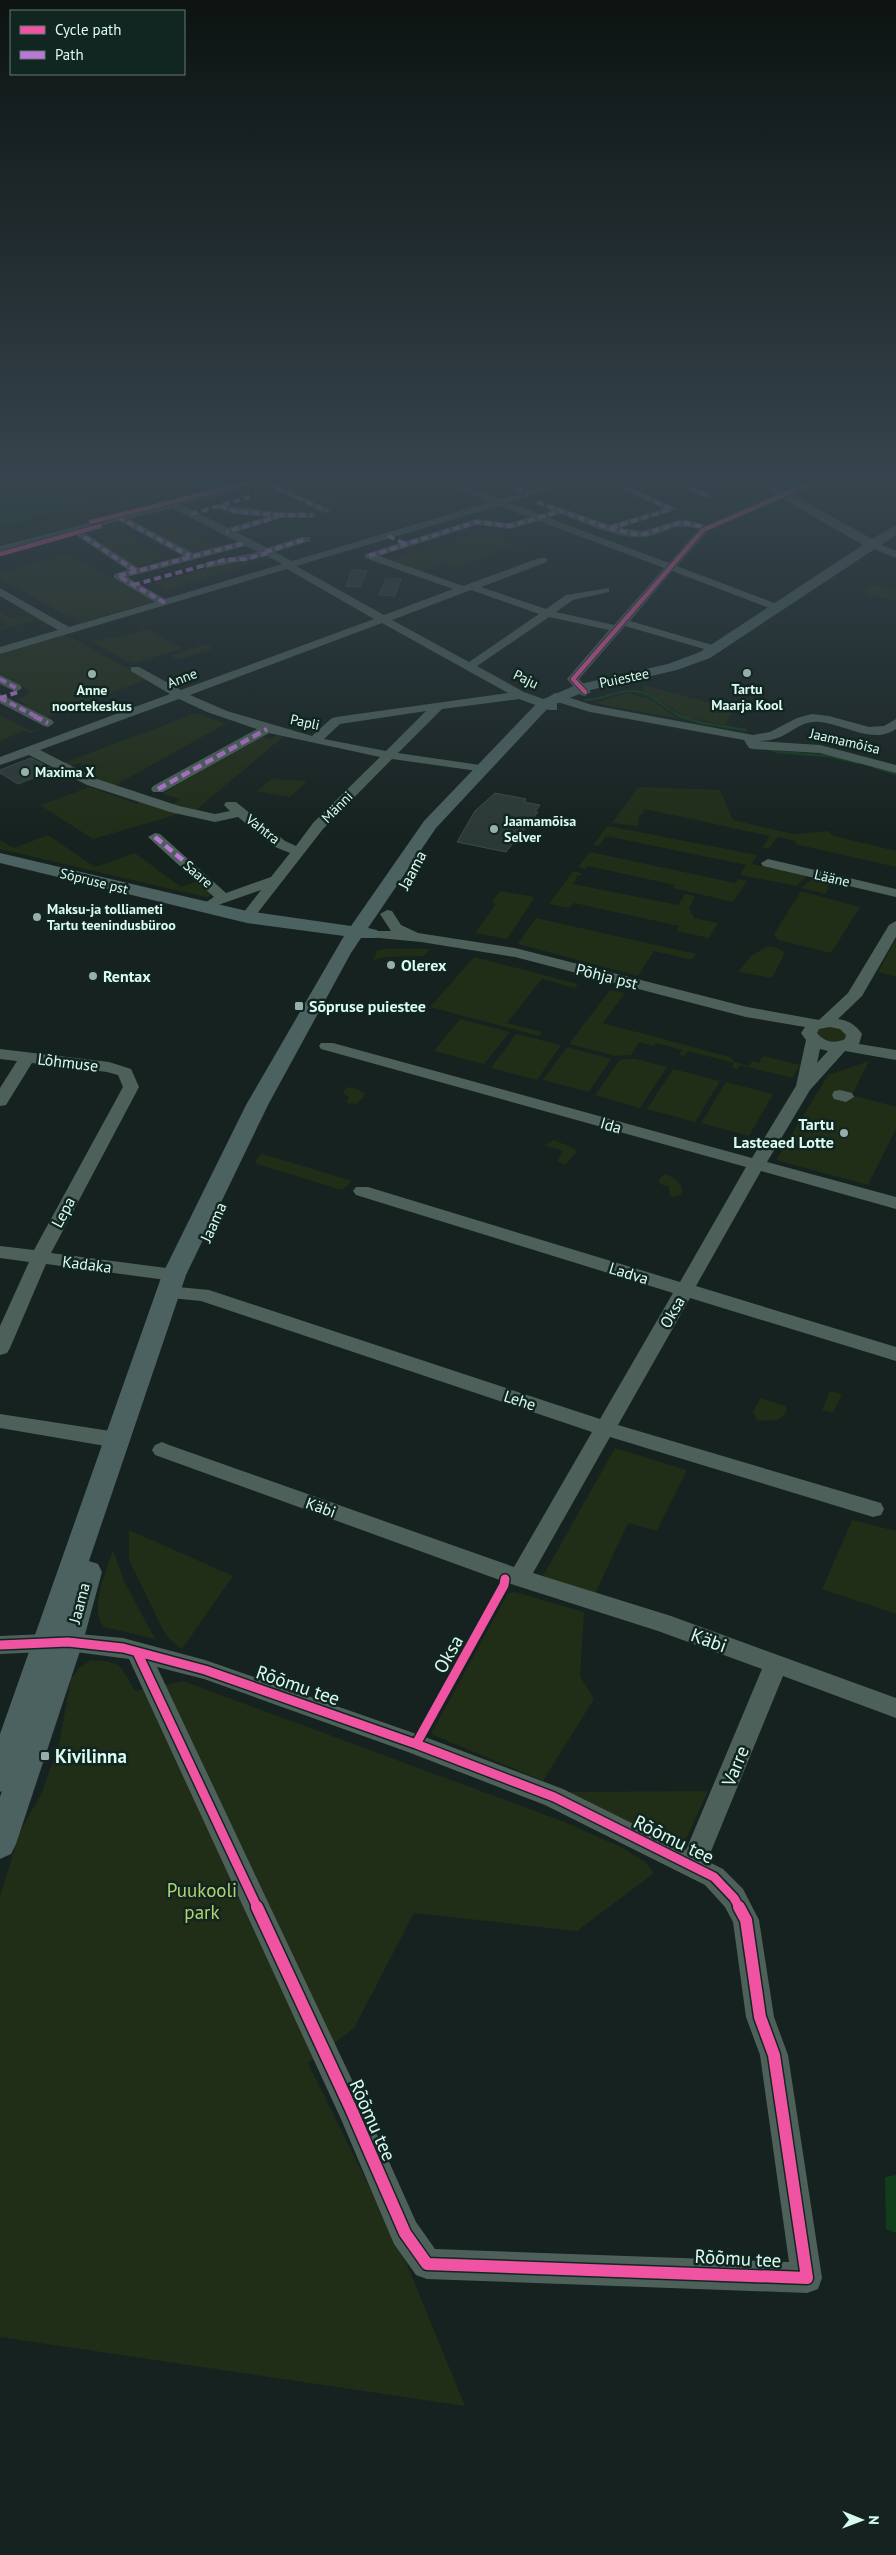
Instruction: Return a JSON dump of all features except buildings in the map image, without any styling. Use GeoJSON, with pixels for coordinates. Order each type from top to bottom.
{"type":"FeatureCollection","features":[{"type":"Feature","properties":{"kind":"main road","name":"Puiestee"},"geometry":{"type":"LineString","coordinates":[[646,674],[690,661],[715,649],[783,602]]}},
{"type":"Feature","properties":{"kind":"main road","name":"Jaama"},"geometry":{"type":"LineString","coordinates":[[0,1844],[117,1440],[175,1287],[266,1088],[292,1038],[362,938],[387,914],[418,855],[437,825],[535,719],[554,702],[586,685],[637,678],[646,674]]}},
{"type":"Feature","properties":{"kind":"main road","name":"Jaama"},"geometry":{"type":"LineString","coordinates":[[0,1778],[58,1642],[100,1522],[175,1287],[266,1106],[424,832],[480,769],[554,702]]}},
{"type":"Feature","properties":{"kind":"main road","name":"Sõpruse pst"},"geometry":{"type":"LineString","coordinates":[[0,858],[247,917],[293,932],[327,940],[362,938]]}},
{"type":"Feature","properties":{"kind":"street"},"geometry":{"type":"LineString","coordinates":[[19,602],[68,631]]}},
{"type":"Feature","properties":{"kind":"street","name":"Paju"},"geometry":{"type":"LineString","coordinates":[[355,602],[520,695],[554,702]]}},
{"type":"Feature","properties":{"kind":"street","name":"Anne"},"geometry":{"type":"LineString","coordinates":[[1,760],[431,602]]}},
{"type":"Feature","properties":{"kind":"street"},"geometry":{"type":"LineString","coordinates":[[512,602],[547,613],[620,626],[715,649]]}},
{"type":"Feature","properties":{"kind":"street"},"geometry":{"type":"LineString","coordinates":[[470,666],[562,602]]}},
{"type":"Feature","properties":{"kind":"street","name":"Jaama"},"geometry":{"type":"LineString","coordinates":[[586,685],[620,626],[641,602]]}},
{"type":"Feature","properties":{"kind":"street"},"geometry":{"type":"LineString","coordinates":[[763,602],[776,607]]}},
{"type":"Feature","properties":{"kind":"street"},"geometry":{"type":"LineString","coordinates":[[0,652],[164,603]]}},
{"type":"Feature","properties":{"kind":"street","name":"Papli"},"geometry":{"type":"LineString","coordinates":[[134,669],[181,695],[261,732],[480,769]]}},
{"type":"Feature","properties":{"kind":"street"},"geometry":{"type":"LineString","coordinates":[[0,679],[17,690]]}},
{"type":"Feature","properties":{"kind":"street"},"geometry":{"type":"LineString","coordinates":[[0,698],[17,690]]}},
{"type":"Feature","properties":{"kind":"street"},"geometry":{"type":"LineString","coordinates":[[315,740],[336,721],[520,695]]}},
{"type":"Feature","properties":{"kind":"street"},"geometry":{"type":"LineString","coordinates":[[0,698],[48,723]]}},
{"type":"Feature","properties":{"kind":"street","name":"Jaamamõisa"},"geometry":{"type":"LineString","coordinates":[[554,702],[748,737],[753,745],[820,748],[896,770]]}},
{"type":"Feature","properties":{"kind":"street","name":"Männi"},"geometry":{"type":"LineString","coordinates":[[247,917],[261,891],[276,880],[318,826],[438,706]]}},
{"type":"Feature","properties":{"kind":"street"},"geometry":{"type":"LineString","coordinates":[[748,737],[777,734],[797,721],[808,718],[828,719],[881,732],[896,723]]}},
{"type":"Feature","properties":{"kind":"street"},"geometry":{"type":"LineString","coordinates":[[158,789],[261,732]]}},
{"type":"Feature","properties":{"kind":"street","name":"Vahtra"},"geometry":{"type":"LineString","coordinates":[[30,750],[92,782],[175,809],[215,818],[236,808],[280,844],[297,851]]}},
{"type":"Feature","properties":{"kind":"street","name":"Saare"},"geometry":{"type":"LineString","coordinates":[[155,837],[224,898],[204,908]]}},
{"type":"Feature","properties":{"kind":"street","name":"Lääne"},"geometry":{"type":"LineString","coordinates":[[768,863],[896,893]]}},
{"type":"Feature","properties":{"kind":"street"},"geometry":{"type":"LineString","coordinates":[[224,898],[261,891]]}},
{"type":"Feature","properties":{"kind":"street"},"geometry":{"type":"LineString","coordinates":[[387,914],[396,928],[420,937]]}},
{"type":"Feature","properties":{"kind":"street"},"geometry":{"type":"LineString","coordinates":[[816,1030],[854,996],[896,925]]}},
{"type":"Feature","properties":{"kind":"street","name":"Põhja pst"},"geometry":{"type":"LineString","coordinates":[[362,938],[420,937],[466,944],[544,961],[816,1030]]}},
{"type":"Feature","properties":{"kind":"street","name":"Põhja pst"},"geometry":{"type":"LineString","coordinates":[[362,938],[466,944]]}},
{"type":"Feature","properties":{"kind":"street"},"geometry":{"type":"LineString","coordinates":[[847,1039],[854,996]]}},
{"type":"Feature","properties":{"kind":"street"},"geometry":{"type":"LineString","coordinates":[[816,1030],[840,1024],[847,1039],[896,1055]]}},
{"type":"Feature","properties":{"kind":"street"},"geometry":{"type":"LineString","coordinates":[[816,1030],[828,1046],[847,1039],[896,1050]]}},
{"type":"Feature","properties":{"kind":"street","name":"Oksa"},"geometry":{"type":"LineString","coordinates":[[803,1088],[816,1030]]}},
{"type":"Feature","properties":{"kind":"street","name":"Oksa"},"geometry":{"type":"LineString","coordinates":[[513,1576],[604,1428],[803,1088],[847,1039]]}},
{"type":"Feature","properties":{"kind":"street","name":"Ida"},"geometry":{"type":"LineString","coordinates":[[327,1046],[896,1203]]}},
{"type":"Feature","properties":{"kind":"street","name":"Lõhmuse"},"geometry":{"type":"LineString","coordinates":[[0,1054],[109,1067],[125,1072],[129,1081]]}},
{"type":"Feature","properties":{"kind":"street"},"geometry":{"type":"LineString","coordinates":[[0,1101],[28,1057]]}},
{"type":"Feature","properties":{"kind":"street","name":"Lepa"},"geometry":{"type":"LineString","coordinates":[[0,1348],[40,1258],[131,1087],[129,1081]]}},
{"type":"Feature","properties":{"kind":"street","name":"Ladva"},"geometry":{"type":"LineString","coordinates":[[362,1191],[896,1354]]}},
{"type":"Feature","properties":{"kind":"street","name":"Kadaka"},"geometry":{"type":"LineString","coordinates":[[0,1252],[40,1258],[175,1287]]}},
{"type":"Feature","properties":{"kind":"street","name":"Lehe"},"geometry":{"type":"LineString","coordinates":[[175,1287],[604,1428],[873,1509]]}},
{"type":"Feature","properties":{"kind":"street"},"geometry":{"type":"LineString","coordinates":[[0,1421],[117,1440]]}},
{"type":"Feature","properties":{"kind":"street","name":"Käbi"},"geometry":{"type":"LineString","coordinates":[[162,1450],[513,1576],[663,1623],[896,1708]]}},
{"type":"Feature","properties":{"kind":"street"},"geometry":{"type":"LineString","coordinates":[[0,1645],[58,1642]]}},
{"type":"Feature","properties":{"kind":"street","name":"Rõõmu tee"},"geometry":{"type":"LineString","coordinates":[[58,1642],[123,1648],[205,1670],[416,1744],[554,1797],[714,1877],[734,1898],[746,1920],[760,2017],[774,2055],[806,2278],[685,2272],[427,2264],[405,2233],[347,2100],[153,1682],[137,1652]]}},
{"type":"Feature","properties":{"kind":"street","name":"Varre"},"geometry":{"type":"LineString","coordinates":[[692,1866],[776,1664]]}},
{"type":"Feature","properties":{"kind":"green space"},"geometry":{"type":"Polygon","coordinates":[[[42,602],[151,602],[80,623],[42,602]]]}},
{"type":"Feature","properties":{"kind":"green space"},"geometry":{"type":"Polygon","coordinates":[[[27,611],[50,625],[37,627],[43,624],[36,620],[0,630],[0,627],[8,624],[0,620],[0,612],[12,619],[26,615],[22,612],[27,611]]]}},
{"type":"Feature","properties":{"kind":"green space"},"geometry":{"type":"Polygon","coordinates":[[[146,629],[183,648],[133,664],[92,642],[112,636],[116,638],[146,629]]]}},
{"type":"Feature","properties":{"kind":"green space"},"geometry":{"type":"Polygon","coordinates":[[[66,635],[147,679],[44,719],[22,707],[28,705],[17,699],[29,694],[27,693],[31,691],[0,674],[0,654],[66,635]]]}},
{"type":"Feature","properties":{"kind":"green space"},"geometry":{"type":"Polygon","coordinates":[[[206,644],[214,648],[179,660],[171,656],[206,644]]]}},
{"type":"Feature","properties":{"kind":"green space"},"geometry":{"type":"Polygon","coordinates":[[[644,685],[735,710],[724,725],[686,717],[643,691],[644,685]]]}},
{"type":"Feature","properties":{"kind":"green space"},"geometry":{"type":"Polygon","coordinates":[[[628,693],[652,700],[678,719],[594,703],[628,693]]]}},
{"type":"Feature","properties":{"kind":"green space"},"geometry":{"type":"Polygon","coordinates":[[[197,713],[225,724],[114,786],[88,775],[96,771],[79,763],[70,766],[63,763],[197,713]]]}},
{"type":"Feature","properties":{"kind":"green space"},"geometry":{"type":"Polygon","coordinates":[[[0,715],[31,731],[47,726],[32,733],[24,731],[0,741],[0,715]]]}},
{"type":"Feature","properties":{"kind":"green space"},"geometry":{"type":"Polygon","coordinates":[[[279,734],[285,735],[195,811],[172,805],[180,799],[162,794],[260,736],[271,739],[279,734]]]}},
{"type":"Feature","properties":{"kind":"green space"},"geometry":{"type":"Polygon","coordinates":[[[273,778],[307,781],[290,797],[256,791],[273,778]]]}},
{"type":"Feature","properties":{"kind":"green space"},"geometry":{"type":"Polygon","coordinates":[[[90,787],[136,804],[143,800],[182,813],[93,839],[40,805],[90,787]]]}},
{"type":"Feature","properties":{"kind":"green space"},"geometry":{"type":"Polygon","coordinates":[[[638,788],[720,790],[733,820],[793,834],[828,831],[834,836],[896,851],[896,867],[795,844],[796,841],[778,837],[768,849],[762,848],[770,836],[645,809],[639,817],[638,826],[612,823],[638,788]]]}},
{"type":"Feature","properties":{"kind":"green space"},"geometry":{"type":"Polygon","coordinates":[[[608,826],[757,855],[752,864],[808,875],[796,886],[740,875],[746,865],[606,836],[599,846],[593,845],[608,826]]]}},
{"type":"Feature","properties":{"kind":"green space"},"geometry":{"type":"Polygon","coordinates":[[[48,835],[95,867],[135,853],[181,887],[201,880],[213,892],[209,897],[205,897],[0,849],[0,840],[14,848],[48,835]]]}},
{"type":"Feature","properties":{"kind":"green space"},"geometry":{"type":"Polygon","coordinates":[[[590,852],[735,883],[738,879],[747,881],[733,902],[673,888],[675,885],[588,866],[585,869],[578,867],[590,852]]]}},
{"type":"Feature","properties":{"kind":"green space"},"geometry":{"type":"Polygon","coordinates":[[[573,871],[581,873],[582,876],[578,875],[573,884],[678,905],[685,894],[695,896],[689,908],[694,918],[718,923],[709,938],[677,931],[679,926],[574,903],[569,908],[549,904],[573,871]]]}},
{"type":"Feature","properties":{"kind":"green space"},"geometry":{"type":"Polygon","coordinates":[[[813,878],[831,881],[826,894],[801,888],[813,878]]]}},
{"type":"Feature","properties":{"kind":"green space"},"geometry":{"type":"Polygon","coordinates":[[[500,891],[535,897],[507,939],[475,933],[496,904],[492,902],[500,891]]]}},
{"type":"Feature","properties":{"kind":"green space"},"geometry":{"type":"Polygon","coordinates":[[[801,891],[860,907],[831,953],[778,940],[774,934],[801,891]]]}},
{"type":"Feature","properties":{"kind":"green space"},"geometry":{"type":"Polygon","coordinates":[[[536,918],[696,954],[693,959],[688,959],[654,951],[638,976],[518,944],[536,918]]]}},
{"type":"Feature","properties":{"kind":"green space"},"geometry":{"type":"Polygon","coordinates":[[[896,939],[896,977],[878,972],[896,939]]]}},
{"type":"Feature","properties":{"kind":"green space"},"geometry":{"type":"Polygon","coordinates":[[[768,946],[778,948],[784,952],[772,978],[738,972],[752,955],[768,946]]]}},
{"type":"Feature","properties":{"kind":"green space"},"geometry":{"type":"Polygon","coordinates":[[[384,949],[430,949],[424,956],[384,957],[372,961],[377,951],[384,949]]]}},
{"type":"Feature","properties":{"kind":"green space"},"geometry":{"type":"Polygon","coordinates":[[[474,957],[578,984],[575,988],[542,979],[507,1023],[542,1032],[539,1036],[430,1007],[474,957]]]}},
{"type":"Feature","properties":{"kind":"green space"},"geometry":{"type":"Polygon","coordinates":[[[610,990],[625,993],[603,1023],[730,1057],[734,1062],[749,1066],[752,1061],[759,1063],[763,1056],[800,1065],[793,1078],[740,1065],[737,1069],[732,1068],[734,1063],[688,1051],[685,1056],[679,1055],[682,1050],[656,1043],[654,1046],[639,1042],[631,1055],[616,1056],[569,1044],[610,990]]]}},
{"type":"Feature","properties":{"kind":"green space"},"geometry":{"type":"Polygon","coordinates":[[[460,1019],[510,1032],[484,1064],[434,1051],[460,1019]]]}},
{"type":"Feature","properties":{"kind":"green space"},"geometry":{"type":"Polygon","coordinates":[[[829,1024],[849,1031],[843,1044],[819,1041],[815,1028],[829,1024]]]}},
{"type":"Feature","properties":{"kind":"green space"},"geometry":{"type":"Polygon","coordinates":[[[516,1034],[561,1045],[537,1080],[491,1068],[516,1034]]]}},
{"type":"Feature","properties":{"kind":"green space"},"geometry":{"type":"Polygon","coordinates":[[[567,1047],[611,1059],[589,1092],[543,1080],[567,1047]]]}},
{"type":"Feature","properties":{"kind":"green space"},"geometry":{"type":"Polygon","coordinates":[[[636,1059],[667,1067],[640,1108],[595,1095],[619,1061],[636,1059]]]}},
{"type":"Feature","properties":{"kind":"green space","name":"Tartu Lasteaed Lotte"},"geometry":{"type":"Polygon","coordinates":[[[869,1061],[852,1095],[896,1107],[896,1129],[868,1185],[776,1160],[828,1075],[869,1061]]]}},
{"type":"Feature","properties":{"kind":"green space"},"geometry":{"type":"Polygon","coordinates":[[[673,1069],[720,1081],[695,1122],[647,1109],[673,1069]]]}},
{"type":"Feature","properties":{"kind":"green space"},"geometry":{"type":"Polygon","coordinates":[[[726,1082],[773,1094],[749,1136],[701,1123],[726,1082]]]}},
{"type":"Feature","properties":{"kind":"green space"},"geometry":{"type":"Polygon","coordinates":[[[352,1087],[365,1093],[363,1098],[356,1104],[346,1103],[349,1097],[343,1093],[346,1088],[352,1087]]]}},
{"type":"Feature","properties":{"kind":"green space"},"geometry":{"type":"Polygon","coordinates":[[[554,1140],[575,1149],[576,1153],[565,1165],[557,1161],[563,1151],[545,1145],[554,1140]]]}},
{"type":"Feature","properties":{"kind":"green space"},"geometry":{"type":"Polygon","coordinates":[[[261,1154],[352,1181],[342,1190],[257,1164],[255,1161],[261,1154]]]}},
{"type":"Feature","properties":{"kind":"green space"},"geometry":{"type":"Polygon","coordinates":[[[665,1174],[679,1182],[683,1191],[680,1195],[673,1197],[669,1194],[670,1187],[660,1184],[659,1179],[665,1174]]]}},
{"type":"Feature","properties":{"kind":"green space"},"geometry":{"type":"Polygon","coordinates":[[[830,1391],[842,1394],[833,1413],[822,1410],[830,1391]]]}},
{"type":"Feature","properties":{"kind":"green space"},"geometry":{"type":"Polygon","coordinates":[[[761,1398],[785,1406],[787,1410],[778,1419],[770,1421],[757,1420],[753,1411],[761,1398]]]}},
{"type":"Feature","properties":{"kind":"green space"},"geometry":{"type":"Polygon","coordinates":[[[615,1448],[687,1470],[657,1531],[628,1523],[595,1594],[543,1576],[615,1448]]]}},
{"type":"Feature","properties":{"kind":"green space"},"geometry":{"type":"Polygon","coordinates":[[[852,1520],[896,1531],[896,1614],[822,1589],[852,1520]]]}},
{"type":"Feature","properties":{"kind":"green space"},"geometry":{"type":"Polygon","coordinates":[[[129,1530],[233,1576],[182,1649],[168,1638],[163,1630],[129,1560],[129,1530]]]}},
{"type":"Feature","properties":{"kind":"green space"},"geometry":{"type":"Polygon","coordinates":[[[113,1550],[124,1581],[155,1639],[104,1627],[100,1619],[98,1600],[100,1589],[113,1550]]]}},
{"type":"Feature","properties":{"kind":"green space"},"geometry":{"type":"Polygon","coordinates":[[[515,1592],[584,1612],[580,1676],[594,1699],[543,1781],[431,1734],[508,1593],[515,1592]]]}},
{"type":"Feature","properties":{"kind":"green space","name":"Puukooli park"},"geometry":{"type":"Polygon","coordinates":[[[91,1660],[109,1662],[119,1666],[135,1691],[183,1681],[562,1821],[621,1847],[644,1861],[654,1873],[577,1931],[414,1913],[354,2028],[308,2063],[404,2257],[465,2406],[0,2337],[0,1896],[20,1832],[42,1792],[59,1744],[71,1679],[79,1668],[91,1660]]]}},
{"type":"Feature","properties":{"kind":"green space"},"geometry":{"type":"Polygon","coordinates":[[[708,1791],[687,1837],[676,1848],[567,1792],[708,1791]]]}},
{"type":"Feature","properties":{"kind":"shaded area"},"geometry":{"type":"Polygon","coordinates":[[[896,2175],[896,2233],[886,2229],[885,2177],[896,2175]]]}},
{"type":"Feature","properties":{"kind":"waterway"},"geometry":{"type":"LineString","coordinates":[[585,700],[629,691],[642,692],[683,717]]}},
{"type":"Feature","properties":{"kind":"waterway"},"geometry":{"type":"LineString","coordinates":[[679,716],[702,723],[746,730]]}},
{"type":"Feature","properties":{"kind":"waterway"},"geometry":{"type":"LineString","coordinates":[[769,749],[778,752],[829,756],[858,763]]}},
{"type":"Feature","properties":{"kind":"waterway"},"geometry":{"type":"LineString","coordinates":[[874,767],[896,774]]}},
{"type":"Feature","properties":{"kind":"marked path"},"geometry":{"type":"LineString","coordinates":[[0,679],[16,688]]}},
{"type":"Feature","properties":{"kind":"marked path"},"geometry":{"type":"LineString","coordinates":[[0,698],[18,692]]}},
{"type":"Feature","properties":{"kind":"marked path"},"geometry":{"type":"LineString","coordinates":[[0,698],[48,723]]}},
{"type":"Feature","properties":{"kind":"marked path"},"geometry":{"type":"LineString","coordinates":[[158,789],[267,729]]}},
{"type":"Feature","properties":{"kind":"marked path"},"geometry":{"type":"LineString","coordinates":[[155,837],[191,867]]}},
{"type":"Feature","properties":{"kind":"cycle path"},"geometry":{"type":"LineString","coordinates":[[585,692],[573,679],[640,602]]}},
{"type":"Feature","properties":{"kind":"cycle path"},"geometry":{"type":"LineString","coordinates":[[416,1744],[504,1585],[505,1579]]}},
{"type":"Feature","properties":{"kind":"cycle path"},"geometry":{"type":"LineString","coordinates":[[0,1645],[68,1642],[123,1648],[205,1670],[416,1744],[554,1797],[714,1877],[734,1898],[746,1920],[760,2017],[774,2055],[807,2278],[427,2264],[405,2233],[351,2109],[153,1682],[137,1652]]}},
{"type":"Feature","properties":{"kind":"place","name":"Tartu Maarja Kool"},"geometry":{"type":"Point","coordinates":[747,673]}},
{"type":"Feature","properties":{"kind":"place","name":"Anne noortekeskus"},"geometry":{"type":"Point","coordinates":[92,674]}},
{"type":"Feature","properties":{"kind":"place","name":"Maxima X"},"geometry":{"type":"Point","coordinates":[25,772]}},
{"type":"Feature","properties":{"kind":"place","name":"Jaamamõisa Selver"},"geometry":{"type":"Point","coordinates":[494,829]}},
{"type":"Feature","properties":{"kind":"place","name":"Maksu-ja tolliameti Tartu teenindusbüroo"},"geometry":{"type":"Point","coordinates":[37,917]}},
{"type":"Feature","properties":{"kind":"place","name":"Olerex"},"geometry":{"type":"Point","coordinates":[391,965]}},
{"type":"Feature","properties":{"kind":"place","name":"Rentax"},"geometry":{"type":"Point","coordinates":[93,976]}},
{"type":"Feature","properties":{"kind":"place","name":"Sõpruse puiestee"},"geometry":{"type":"Point","coordinates":[299,1006]}},
{"type":"Feature","properties":{"kind":"place","name":"Tartu Lasteaed Lotte"},"geometry":{"type":"Point","coordinates":[844,1133]}},
{"type":"Feature","properties":{"kind":"place","name":"Kivilinna"},"geometry":{"type":"Point","coordinates":[45,1756]}}]}
